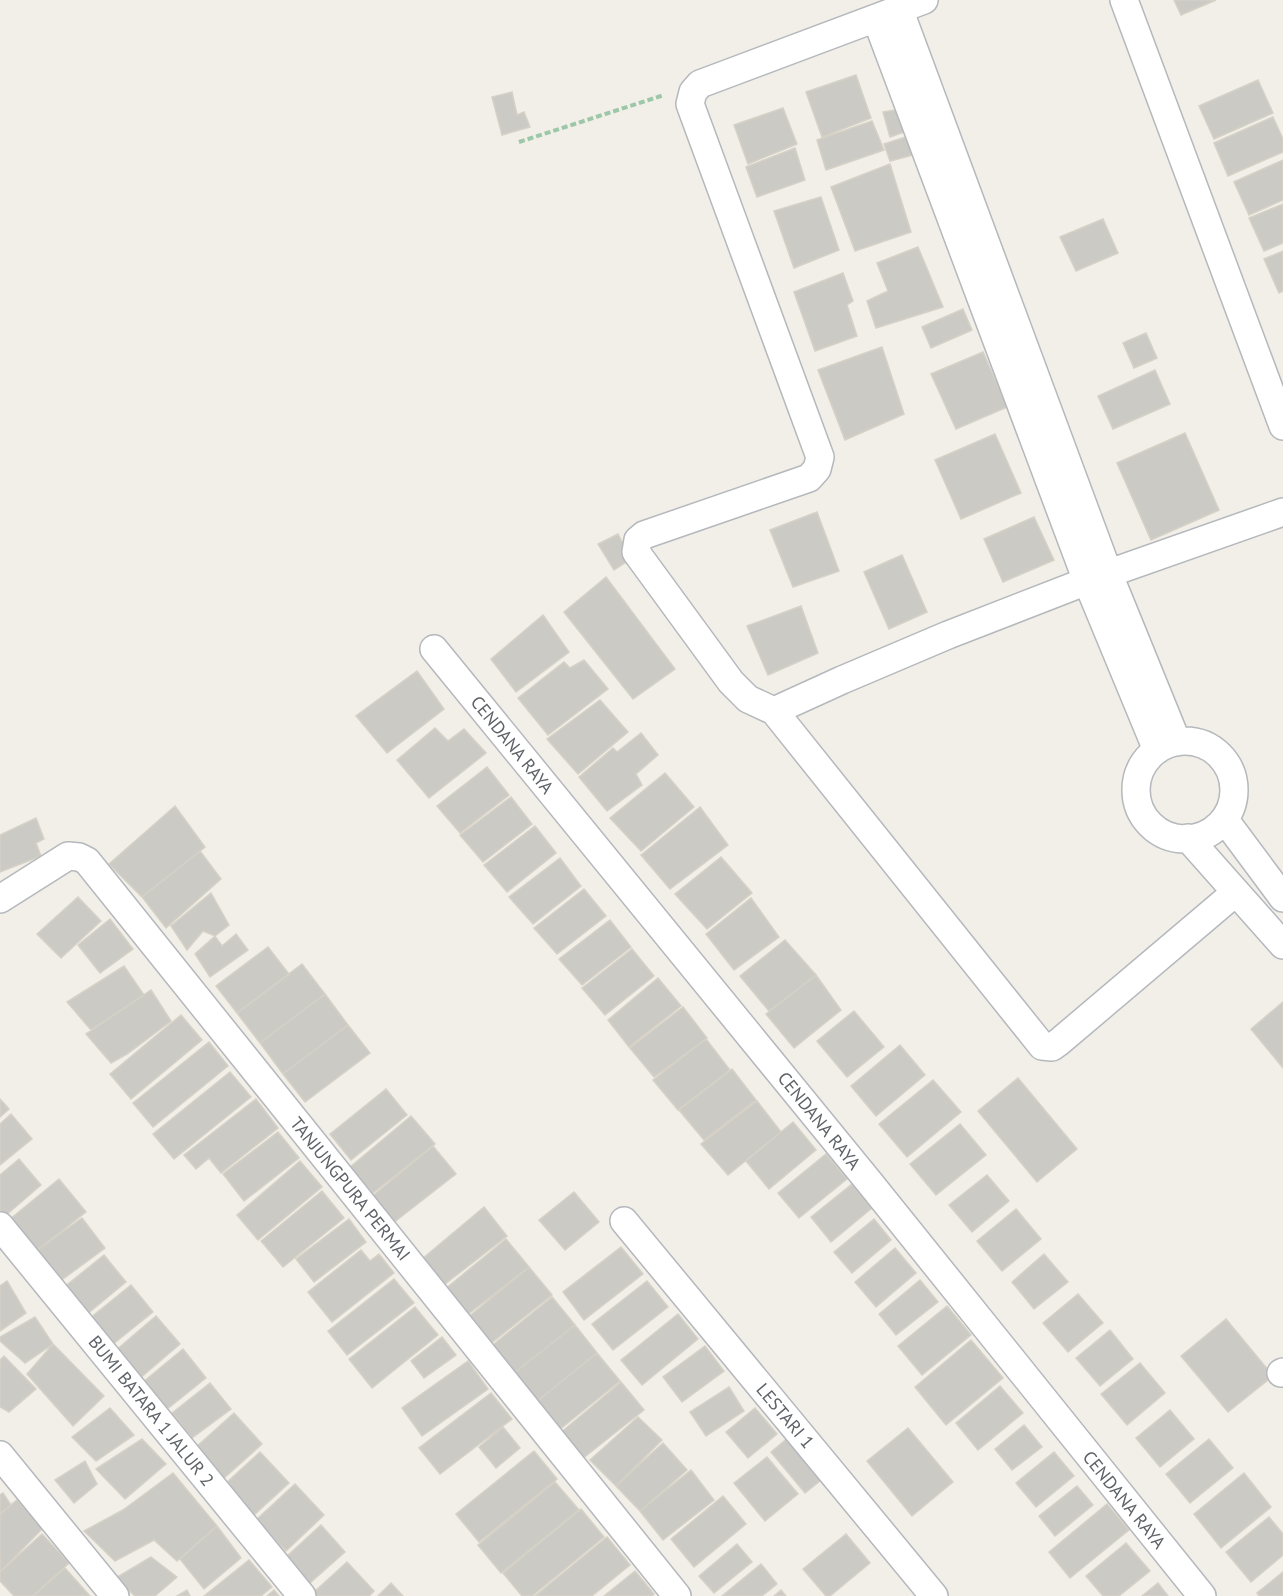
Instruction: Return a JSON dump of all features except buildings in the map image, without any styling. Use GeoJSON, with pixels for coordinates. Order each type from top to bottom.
{"type":"FeatureCollection","features":[{"type":"Feature","properties":{"kind":"street"},"geometry":{"type":"LineString","coordinates":[[924,0],[700,84],[693,92],[690,104],[820,457],[817,469],[809,478],[644,535],[638,540],[636,552],[730,682],[748,699],[774,711],[1042,1046],[1052,1047],[1059,1042],[1236,892]]}},
{"type":"Feature","properties":{"kind":"street"},"geometry":{"type":"LineString","coordinates":[[1124,0],[1283,426]]}},
{"type":"Feature","properties":{"kind":"street"},"geometry":{"type":"LineString","coordinates":[[887,14],[1098,578],[1167,746]]}},
{"type":"Feature","properties":{"kind":"street"},"geometry":{"type":"LineString","coordinates":[[774,711],[927,644],[1098,578],[1283,512]]}},
{"type":"Feature","properties":{"kind":"street","name":"CENDANA RAYA"},"geometry":{"type":"LineString","coordinates":[[434,649],[870,1183],[1202,1596]]}},
{"type":"Feature","properties":{"kind":"street"},"geometry":{"type":"LineString","coordinates":[[1185,740],[1201,742],[1215,750],[1226,761],[1233,775],[1235,791],[1232,806],[1225,820],[1212,831],[1197,838],[1180,839],[1163,834],[1150,824],[1140,810],[1135,794],[1137,777],[1144,762],[1167,746],[1185,740]]}},
{"type":"Feature","properties":{"kind":"street"},"geometry":{"type":"LineString","coordinates":[[1225,820],[1278,879]]}},
{"type":"Feature","properties":{"kind":"street"},"geometry":{"type":"LineString","coordinates":[[1188,838],[1283,945]]}},
{"type":"Feature","properties":{"kind":"street","name":"TANJUNGPURA PERMAI"},"geometry":{"type":"LineString","coordinates":[[0,899],[68,856],[79,857],[87,861],[677,1596]]}},
{"type":"Feature","properties":{"kind":"street","name":"BUMI BATARA 1 JALUR 2"},"geometry":{"type":"LineString","coordinates":[[0,1226],[302,1596]]}},
{"type":"Feature","properties":{"kind":"street","name":"LESTARI 1"},"geometry":{"type":"LineString","coordinates":[[631,1228],[934,1596]]}},
{"type":"Feature","properties":{"kind":"street"},"geometry":{"type":"LineString","coordinates":[[0,1455],[115,1596]]}},
{"type":"Feature","properties":{"kind":"path"},"geometry":{"type":"LineString","coordinates":[[519,142],[700,84]]}}]}
